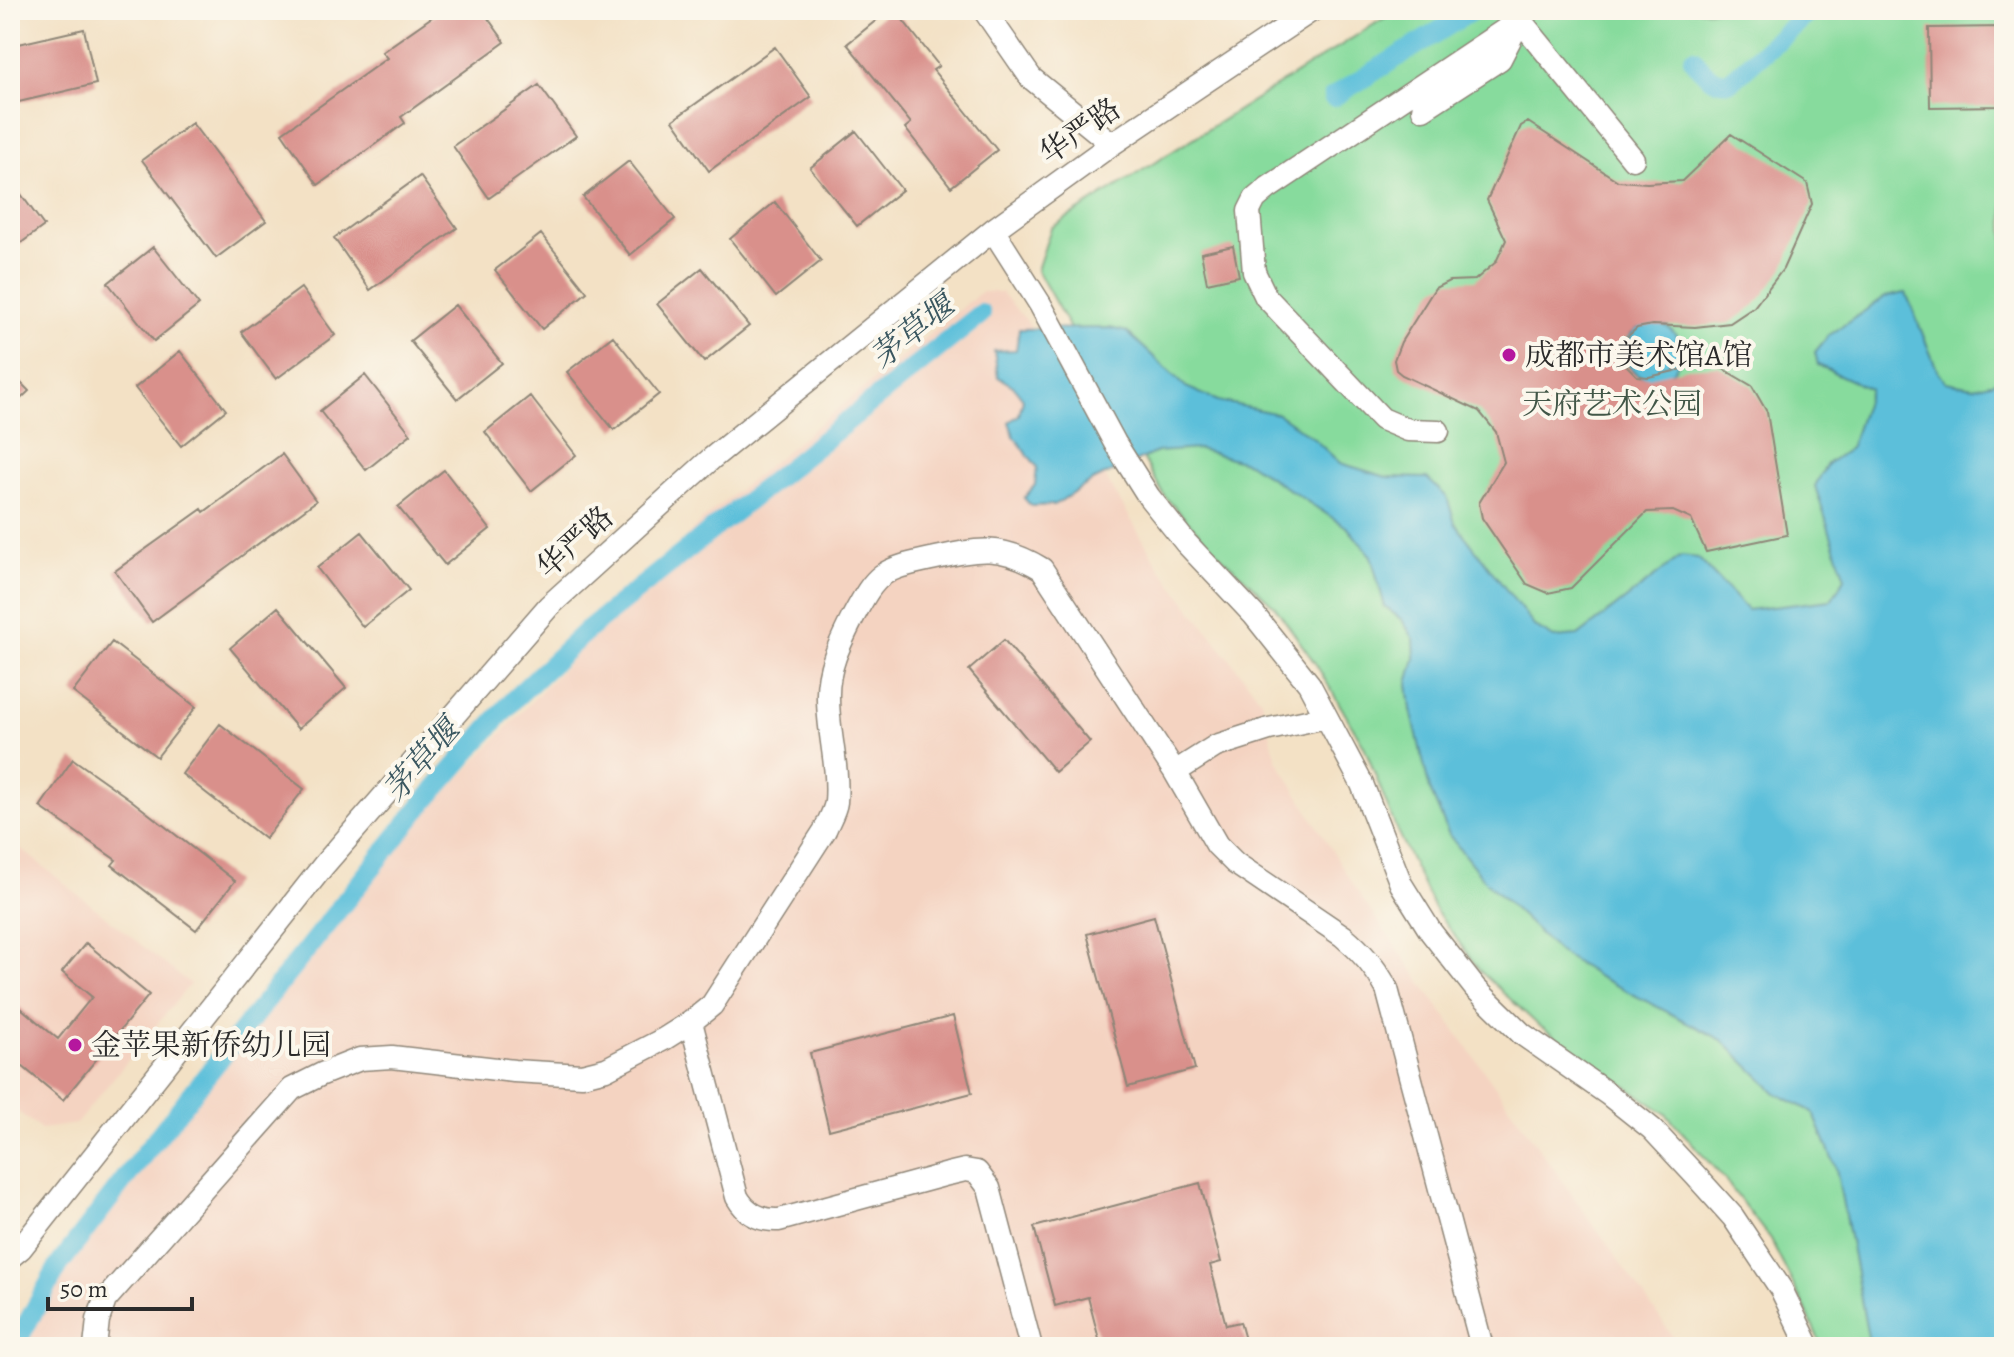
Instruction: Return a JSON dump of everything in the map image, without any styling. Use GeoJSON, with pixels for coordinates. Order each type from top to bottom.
{"type":"FeatureCollection","features":[{"type":"Feature","properties":{"kind":"street"},"geometry":{"type":"LineString","coordinates":[[984,10],[1031,78],[1112,144]]}},
{"type":"Feature","properties":{"kind":"street","name":"华严路"},"geometry":{"type":"LineString","coordinates":[[10,1257],[21,1248],[324,865],[549,606],[711,459],[993,230],[1112,144],[1312,10]]}},
{"type":"Feature","properties":{"kind":"street"},"geometry":{"type":"LineString","coordinates":[[1423,109],[1500,59],[1517,15]]}},
{"type":"Feature","properties":{"kind":"street"},"geometry":{"type":"LineString","coordinates":[[1517,15],[1633,159]]}},
{"type":"Feature","properties":{"kind":"street"},"geometry":{"type":"LineString","coordinates":[[1438,431],[1408,430],[1382,419],[1266,297],[1254,272],[1249,211],[1255,199],[1268,188],[1517,15]]}},
{"type":"Feature","properties":{"kind":"street"},"geometry":{"type":"LineString","coordinates":[[993,230],[1040,304],[1115,443],[1149,497],[1186,543],[1254,615],[1309,684],[1362,784],[1401,884],[1431,932],[1475,988],[1522,1034],[1630,1111],[1652,1129],[1695,1175],[1733,1217],[1781,1289],[1809,1347]]}},
{"type":"Feature","properties":{"kind":"street"},"geometry":{"type":"LineString","coordinates":[[95,1347],[98,1320],[105,1300],[292,1089],[360,1059],[392,1057],[514,1071],[582,1075],[606,1069],[691,1022],[712,1005],[825,830],[836,805],[836,772],[828,698],[830,668],[839,643],[869,587],[885,571],[972,550],[994,549],[1021,557],[1042,569],[1175,772],[1217,845],[1235,863],[1343,936],[1360,950],[1379,974],[1387,989],[1482,1347]]}},
{"type":"Feature","properties":{"kind":"street"},"geometry":{"type":"LineString","coordinates":[[1175,772],[1216,746],[1269,729],[1326,717]]}},
{"type":"Feature","properties":{"kind":"street"},"geometry":{"type":"LineString","coordinates":[[691,1022],[737,1197],[744,1209],[767,1221],[779,1220],[948,1174],[965,1170],[977,1172],[989,1188],[1031,1347]]}},
{"type":"Feature","properties":{"kind":"shaded area"},"geometry":{"type":"Polygon","coordinates":[[[981,292],[1001,292],[1027,321],[1060,375],[1100,468],[1160,568],[1261,700],[1277,760],[1360,896],[1680,1347],[10,1347],[10,1336],[433,806],[703,519],[981,292]]]}},
{"type":"Feature","properties":{"kind":"shaded area","name":"金苹果新侨幼儿园"},"geometry":{"type":"Polygon","coordinates":[[[10,840],[190,984],[76,1124],[41,1129],[10,1106],[10,840]]]}},
{"type":"Feature","properties":{"kind":"green space","name":"天府艺术公园"},"geometry":{"type":"Polygon","coordinates":[[[1397,10],[2004,10],[2004,1347],[1822,1347],[1770,1239],[1725,1180],[1666,1114],[1537,1024],[1480,971],[1434,908],[1397,831],[1364,746],[1317,666],[1275,607],[1165,497],[1037,270],[1051,228],[1397,10]]]}},
{"type":"Feature","properties":{"kind":"water"},"geometry":{"type":"Polygon","coordinates":[[[1906,293],[1938,372],[1946,382],[1973,387],[2004,380],[2004,1347],[1870,1347],[1836,1168],[1813,1112],[1776,1093],[1722,1040],[1597,976],[1559,952],[1485,881],[1449,835],[1430,790],[1411,710],[1408,683],[1415,659],[1414,639],[1402,620],[1385,607],[1371,556],[1348,528],[1248,463],[1199,449],[1157,452],[1094,480],[1054,505],[1031,506],[1024,498],[1035,485],[1037,467],[1014,436],[1009,422],[1019,415],[1023,399],[1013,386],[998,377],[994,351],[1016,350],[1019,329],[1110,328],[1127,332],[1186,387],[1218,401],[1278,414],[1313,438],[1340,463],[1386,477],[1427,478],[1447,497],[1455,523],[1535,627],[1554,638],[1578,636],[1681,556],[1698,558],[1747,610],[1831,600],[1845,578],[1815,486],[1827,464],[1850,448],[1870,389],[1818,365],[1815,352],[1828,336],[1885,297],[1906,293]]]}},
{"type":"Feature","properties":{"kind":"water"},"geometry":{"type":"Polygon","coordinates":[[[1653,323],[1673,331],[1681,351],[1673,371],[1653,379],[1633,371],[1625,351],[1633,331],[1653,323]]]}},
{"type":"Feature","properties":{"kind":"building"},"geometry":{"type":"Polygon","coordinates":[[[442,10],[482,10],[505,42],[401,117],[405,123],[318,185],[282,133],[387,58],[382,52],[442,10]]]}},
{"type":"Feature","properties":{"kind":"building"},"geometry":{"type":"Polygon","coordinates":[[[889,10],[895,10],[939,66],[933,70],[997,150],[951,187],[905,128],[911,123],[847,44],[889,10]]]}},
{"type":"Feature","properties":{"kind":"building"},"geometry":{"type":"Polygon","coordinates":[[[2004,27],[2004,106],[1930,107],[1929,28],[2004,27]]]}},
{"type":"Feature","properties":{"kind":"building"},"geometry":{"type":"Polygon","coordinates":[[[84,29],[96,84],[10,104],[10,46],[84,29]]]}},
{"type":"Feature","properties":{"kind":"building"},"geometry":{"type":"Polygon","coordinates":[[[775,47],[811,97],[709,171],[673,120],[775,47]]]}},
{"type":"Feature","properties":{"kind":"building"},"geometry":{"type":"Polygon","coordinates":[[[539,85],[576,136],[489,198],[453,146],[539,85]]]}},
{"type":"Feature","properties":{"kind":"building","name":"成都市美术馆A馆"},"geometry":{"type":"Polygon","coordinates":[[[1528,122],[1618,181],[1682,181],[1731,134],[1807,183],[1812,204],[1783,269],[1754,307],[1730,323],[1637,328],[1626,338],[1621,349],[1623,362],[1637,376],[1649,377],[1687,368],[1718,366],[1752,386],[1767,412],[1787,535],[1706,552],[1691,519],[1673,511],[1647,512],[1571,588],[1548,593],[1527,584],[1482,518],[1479,503],[1504,462],[1496,432],[1479,411],[1402,375],[1396,370],[1394,360],[1401,342],[1435,288],[1449,281],[1475,280],[1496,262],[1506,240],[1487,200],[1521,126],[1528,122]]]}},
{"type":"Feature","properties":{"kind":"building"},"geometry":{"type":"Polygon","coordinates":[[[192,123],[266,221],[216,258],[142,160],[192,123]]]}},
{"type":"Feature","properties":{"kind":"building"},"geometry":{"type":"Polygon","coordinates":[[[856,131],[902,190],[857,226],[810,168],[856,131]]]}},
{"type":"Feature","properties":{"kind":"building"},"geometry":{"type":"Polygon","coordinates":[[[629,161],[675,219],[630,255],[583,197],[629,161]]]}},
{"type":"Feature","properties":{"kind":"building"},"geometry":{"type":"Polygon","coordinates":[[[420,176],[457,228],[370,290],[334,238],[420,176]]]}},
{"type":"Feature","properties":{"kind":"building"},"geometry":{"type":"Polygon","coordinates":[[[10,179],[44,226],[10,251],[10,179]]]}},
{"type":"Feature","properties":{"kind":"building"},"geometry":{"type":"Polygon","coordinates":[[[775,202],[821,261],[776,297],[730,239],[775,202]]]}},
{"type":"Feature","properties":{"kind":"building"},"geometry":{"type":"Polygon","coordinates":[[[541,234],[587,292],[542,329],[495,270],[541,234]]]}},
{"type":"Feature","properties":{"kind":"building"},"geometry":{"type":"Polygon","coordinates":[[[1233,246],[1239,276],[1207,283],[1201,253],[1233,246]]]}},
{"type":"Feature","properties":{"kind":"building"},"geometry":{"type":"Polygon","coordinates":[[[153,247],[199,305],[154,341],[108,283],[153,247]]]}},
{"type":"Feature","properties":{"kind":"building"},"geometry":{"type":"Polygon","coordinates":[[[702,268],[749,326],[704,362],[657,304],[702,268]]]}},
{"type":"Feature","properties":{"kind":"building"},"geometry":{"type":"Polygon","coordinates":[[[301,288],[335,335],[276,379],[241,332],[301,288]]]}},
{"type":"Feature","properties":{"kind":"building"},"geometry":{"type":"Polygon","coordinates":[[[455,305],[502,363],[457,399],[410,341],[455,305]]]}},
{"type":"Feature","properties":{"kind":"building"},"geometry":{"type":"Polygon","coordinates":[[[613,336],[659,394],[614,430],[567,372],[613,336]]]}},
{"type":"Feature","properties":{"kind":"building"},"geometry":{"type":"Polygon","coordinates":[[[180,351],[226,410],[181,446],[135,388],[180,351]]]}},
{"type":"Feature","properties":{"kind":"building"},"geometry":{"type":"Polygon","coordinates":[[[10,372],[29,391],[10,409],[10,372]]]}},
{"type":"Feature","properties":{"kind":"building"},"geometry":{"type":"Polygon","coordinates":[[[365,375],[411,434],[366,470],[320,411],[365,375]]]}},
{"type":"Feature","properties":{"kind":"building"},"geometry":{"type":"Polygon","coordinates":[[[530,396],[576,455],[531,491],[485,432],[530,396]]]}},
{"type":"Feature","properties":{"kind":"building"},"geometry":{"type":"Polygon","coordinates":[[[282,454],[316,501],[152,622],[115,571],[202,509],[204,512],[282,454]]]}},
{"type":"Feature","properties":{"kind":"building"},"geometry":{"type":"Polygon","coordinates":[[[444,470],[490,529],[445,565],[398,507],[444,470]]]}},
{"type":"Feature","properties":{"kind":"building"},"geometry":{"type":"Polygon","coordinates":[[[362,532],[409,590],[363,627],[317,568],[362,532]]]}},
{"type":"Feature","properties":{"kind":"building"},"geometry":{"type":"Polygon","coordinates":[[[278,607],[346,688],[298,729],[230,648],[278,607]]]}},
{"type":"Feature","properties":{"kind":"building"},"geometry":{"type":"Polygon","coordinates":[[[1004,640],[1090,742],[1055,772],[969,670],[1004,640]]]}},
{"type":"Feature","properties":{"kind":"building"},"geometry":{"type":"Polygon","coordinates":[[[112,642],[196,707],[157,757],[73,692],[112,642]]]}},
{"type":"Feature","properties":{"kind":"building"},"geometry":{"type":"Polygon","coordinates":[[[220,724],[304,789],[265,839],[182,774],[220,724]]]}},
{"type":"Feature","properties":{"kind":"building"},"geometry":{"type":"Polygon","coordinates":[[[73,759],[235,881],[196,930],[112,865],[116,860],[40,807],[73,759]]]}},
{"type":"Feature","properties":{"kind":"building"},"geometry":{"type":"Polygon","coordinates":[[[1154,916],[1195,1069],[1128,1087],[1087,934],[1154,916]]]}},
{"type":"Feature","properties":{"kind":"building"},"geometry":{"type":"Polygon","coordinates":[[[86,943],[149,995],[63,1100],[10,1056],[10,999],[58,1039],[92,997],[62,972],[86,943]]]}},
{"type":"Feature","properties":{"kind":"building"},"geometry":{"type":"Polygon","coordinates":[[[953,1016],[972,1093],[829,1130],[810,1053],[953,1016]]]}},
{"type":"Feature","properties":{"kind":"building"},"geometry":{"type":"Polygon","coordinates":[[[1200,1183],[1221,1262],[1210,1265],[1226,1325],[1240,1322],[1247,1347],[1101,1347],[1088,1297],[1055,1306],[1034,1227],[1200,1183]]]}},
{"type":"Feature","properties":{"kind":"waterway","name":"茅草堰"},"geometry":{"type":"LineString","coordinates":[[1333,97],[1473,10]]}},
{"type":"Feature","properties":{"kind":"waterway","name":"茅草堰"},"geometry":{"type":"LineString","coordinates":[[1693,59],[1714,79],[1731,81],[1811,10]]}},
{"type":"Feature","properties":{"kind":"waterway","name":"茅草堰"},"geometry":{"type":"LineString","coordinates":[[14,1347],[59,1265],[144,1154],[420,807],[515,698],[586,631],[981,314]]}},
{"type":"Feature","properties":{"kind":"place","name":"成都市美术馆A馆"},"geometry":{"type":"Point","coordinates":[1509,355]}},
{"type":"Feature","properties":{"kind":"place","name":"金苹果新侨幼儿园"},"geometry":{"type":"Point","coordinates":[75,1045]}}]}
